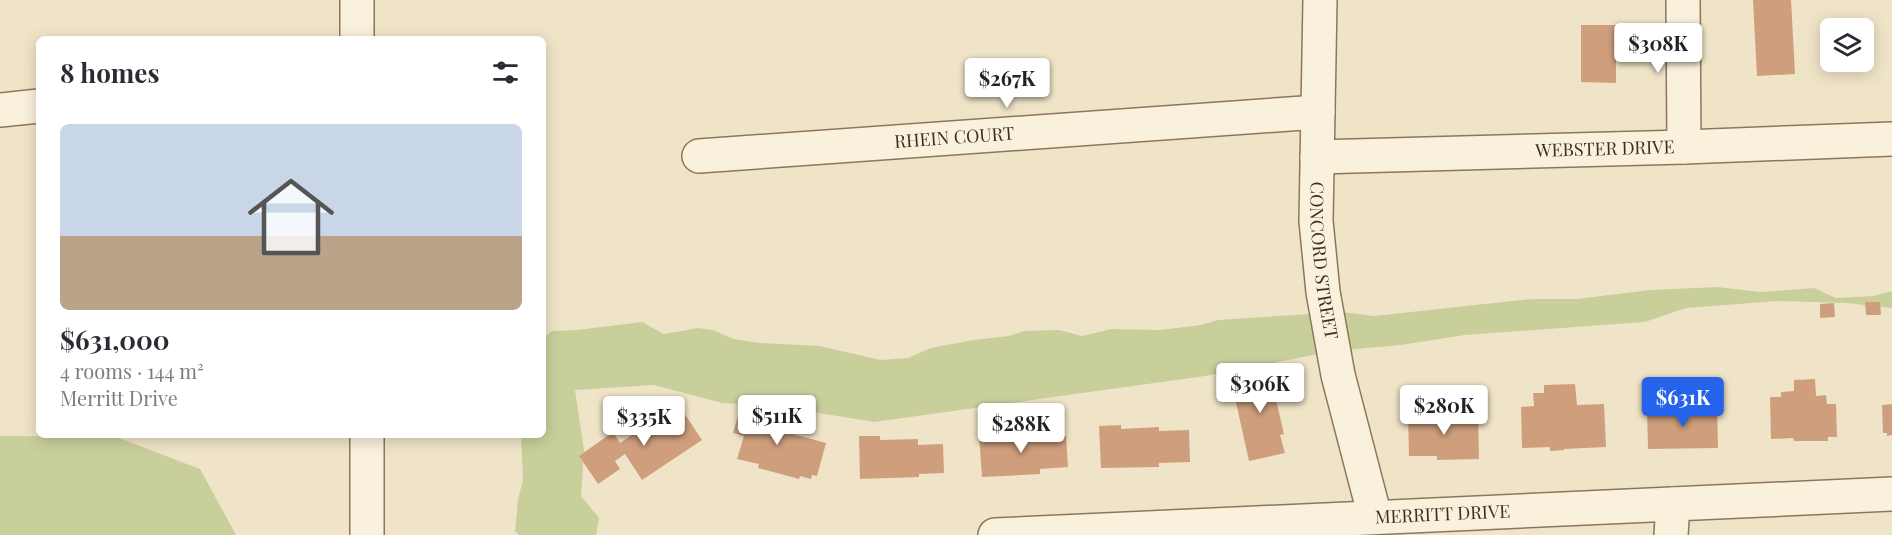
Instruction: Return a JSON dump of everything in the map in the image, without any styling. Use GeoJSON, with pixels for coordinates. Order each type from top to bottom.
{"type":"FeatureCollection","features":[{"type":"Feature","properties":{"kind":"street"},"geometry":{"type":"LineString","coordinates":[[357,0],[357,36]]}},
{"type":"Feature","properties":{"kind":"street","name":"CONCORD STREET"},"geometry":{"type":"LineString","coordinates":[[1320,0],[1316,222],[1323,292],[1338,375],[1375,517]]}},
{"type":"Feature","properties":{"kind":"street"},"geometry":{"type":"LineString","coordinates":[[1683,0],[1683,147]]}},
{"type":"Feature","properties":{"kind":"street"},"geometry":{"type":"LineString","coordinates":[[0,110],[36,106]]}},
{"type":"Feature","properties":{"kind":"street","name":"RHEIN COURT"},"geometry":{"type":"LineString","coordinates":[[699,156],[1318,112]]}},
{"type":"Feature","properties":{"kind":"street","name":"WEBSTER DRIVE"},"geometry":{"type":"LineString","coordinates":[[1317,157],[1892,139]]}},
{"type":"Feature","properties":{"kind":"street"},"geometry":{"type":"LineString","coordinates":[[367,438],[367,535]]}},
{"type":"Feature","properties":{"kind":"street","name":"MERRITT DRIVE"},"geometry":{"type":"LineString","coordinates":[[995,535],[1375,517],[1672,519],[1892,494]]}},
{"type":"Feature","properties":{"kind":"green space"},"geometry":{"type":"Polygon","coordinates":[[[1718,287],[1761,292],[1814,288],[1836,298],[1873,296],[1892,291],[1892,308],[1846,303],[1779,301],[1686,308],[1645,322],[1465,335],[1401,345],[1334,351],[1205,376],[874,422],[770,405],[722,403],[654,385],[575,390],[584,450],[581,496],[599,518],[596,535],[519,535],[515,531],[523,479],[521,438],[546,438],[546,336],[552,331],[642,322],[664,334],[698,328],[713,330],[733,339],[760,343],[820,346],[880,360],[908,358],[931,348],[1009,336],[1024,331],[1059,330],[1082,336],[1111,329],[1160,330],[1201,325],[1218,320],[1309,314],[1326,310],[1374,316],[1531,299],[1577,299],[1650,290],[1718,287]]]}},
{"type":"Feature","properties":{"kind":"green space"},"geometry":{"type":"Polygon","coordinates":[[[0,436],[119,438],[200,469],[236,535],[0,535],[0,436]]]}},
{"type":"Feature","properties":{"kind":"building"},"geometry":{"type":"Polygon","coordinates":[[[1753,0],[1791,0],[1795,74],[1757,76],[1753,0]]]}},
{"type":"Feature","properties":{"kind":"building"},"geometry":{"type":"Polygon","coordinates":[[[1581,25],[1616,25],[1616,83],[1581,82],[1581,25]]]}},
{"type":"Feature","properties":{"kind":"building"},"geometry":{"type":"Polygon","coordinates":[[[1865,302],[1880,302],[1881,315],[1866,315],[1865,302]]]}},
{"type":"Feature","properties":{"kind":"building"},"geometry":{"type":"Polygon","coordinates":[[[1834,303],[1835,317],[1820,318],[1820,304],[1834,303]]]}},
{"type":"Feature","properties":{"kind":"building"},"geometry":{"type":"Polygon","coordinates":[[[1268,365],[1284,434],[1280,435],[1285,453],[1249,461],[1235,398],[1243,396],[1238,372],[1268,365]]]}},
{"type":"Feature","properties":{"kind":"building"},"geometry":{"type":"Polygon","coordinates":[[[1815,379],[1816,396],[1826,395],[1827,404],[1836,404],[1837,437],[1828,437],[1828,441],[1771,439],[1770,397],[1781,397],[1781,392],[1794,391],[1794,380],[1815,379]]]}},
{"type":"Feature","properties":{"kind":"building"},"geometry":{"type":"Polygon","coordinates":[[[1575,384],[1577,405],[1604,404],[1606,447],[1550,451],[1550,447],[1522,448],[1521,407],[1534,406],[1533,393],[1544,393],[1544,385],[1575,384]]]}},
{"type":"Feature","properties":{"kind":"building"},"geometry":{"type":"Polygon","coordinates":[[[678,404],[702,440],[642,480],[625,454],[615,461],[620,469],[598,484],[579,456],[613,432],[620,443],[678,404]]]}},
{"type":"Feature","properties":{"kind":"building"},"geometry":{"type":"Polygon","coordinates":[[[1892,404],[1892,435],[1887,436],[1887,433],[1883,433],[1882,405],[1892,404]]]}},
{"type":"Feature","properties":{"kind":"building"},"geometry":{"type":"Polygon","coordinates":[[[741,405],[768,412],[766,419],[791,425],[789,433],[826,443],[817,476],[812,475],[811,479],[800,476],[799,479],[758,468],[759,464],[737,459],[744,436],[733,433],[741,405]]]}},
{"type":"Feature","properties":{"kind":"building"},"geometry":{"type":"Polygon","coordinates":[[[1717,406],[1718,448],[1648,449],[1647,408],[1717,406]]]}},
{"type":"Feature","properties":{"kind":"building"},"geometry":{"type":"Polygon","coordinates":[[[1478,413],[1479,459],[1437,460],[1437,456],[1409,456],[1408,414],[1478,413]]]}},
{"type":"Feature","properties":{"kind":"building"},"geometry":{"type":"Polygon","coordinates":[[[1121,425],[1121,429],[1159,427],[1159,431],[1189,430],[1190,462],[1159,463],[1159,467],[1101,468],[1099,426],[1121,425]]]}},
{"type":"Feature","properties":{"kind":"building"},"geometry":{"type":"Polygon","coordinates":[[[1039,432],[1039,438],[1066,436],[1068,467],[1040,469],[1040,474],[982,477],[979,435],[1039,432]]]}},
{"type":"Feature","properties":{"kind":"building"},"geometry":{"type":"Polygon","coordinates":[[[859,436],[880,436],[880,440],[918,439],[918,445],[943,444],[944,473],[919,474],[919,477],[860,479],[859,436]]]}}]}
